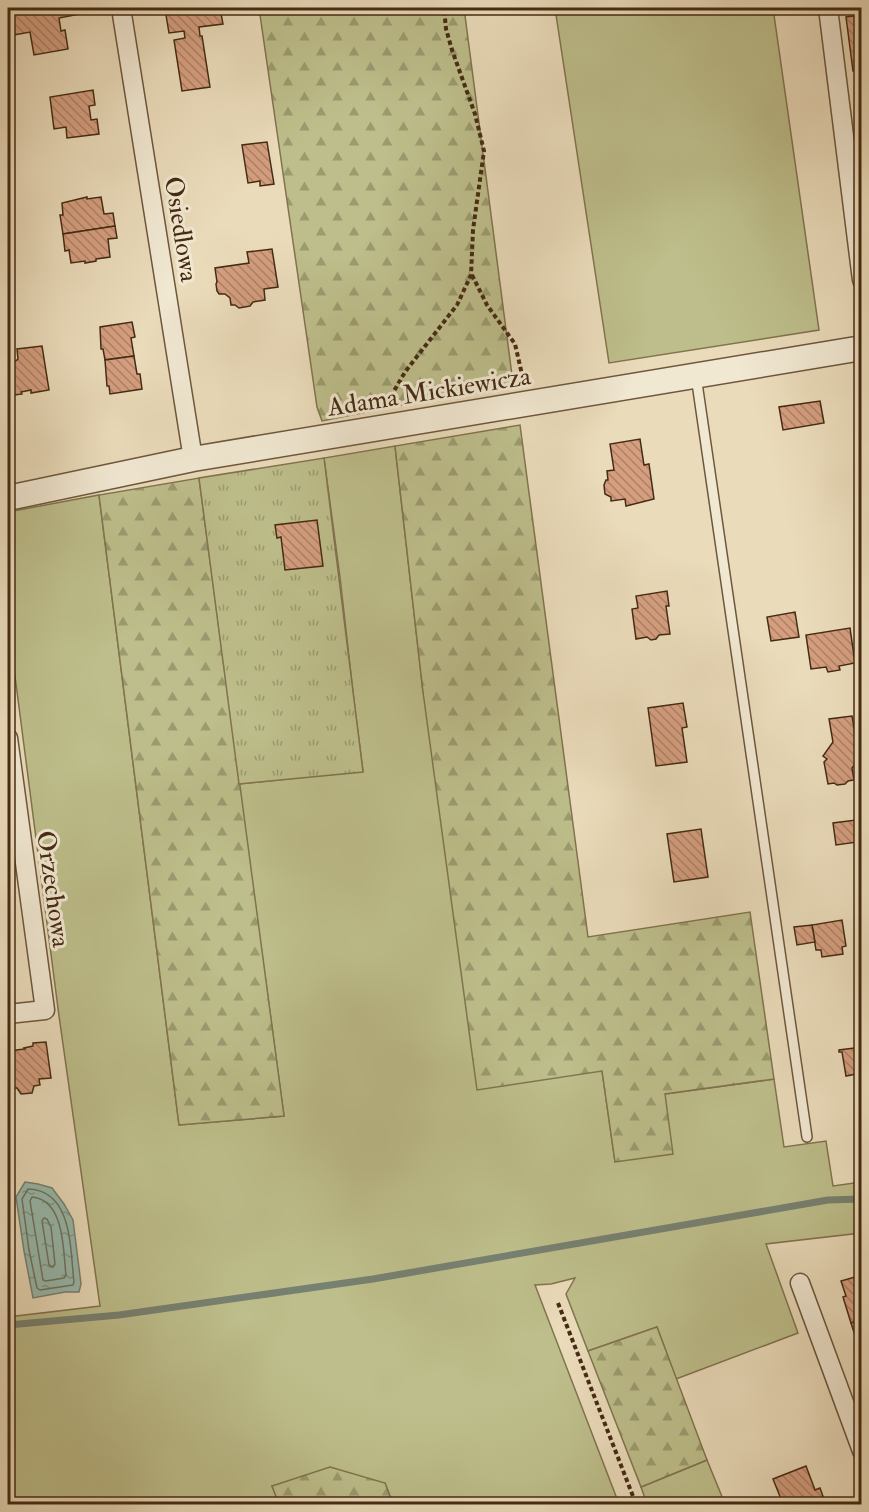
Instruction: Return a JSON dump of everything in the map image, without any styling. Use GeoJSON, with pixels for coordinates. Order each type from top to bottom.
{"type":"FeatureCollection","features":[{"type":"Feature","properties":{"kind":"street","name":"Osiedlowa"},"geometry":{"type":"LineString","coordinates":[[121,8],[193,459]]}},
{"type":"Feature","properties":{"kind":"street"},"geometry":{"type":"LineString","coordinates":[[828,8],[861,280]]}},
{"type":"Feature","properties":{"kind":"street","name":"Adama Mickiewicza"},"geometry":{"type":"LineString","coordinates":[[8,498],[193,459],[861,348]]}},
{"type":"Feature","properties":{"kind":"street","name":"Orzechowa"},"geometry":{"type":"LineString","coordinates":[[8,738],[45,1010],[8,1014]]}},
{"type":"Feature","properties":{"kind":"street"},"geometry":{"type":"LineString","coordinates":[[800,1283],[861,1451]]}},
{"type":"Feature","properties":{"kind":"lane"},"geometry":{"type":"LineString","coordinates":[[696,376],[807,1137]]}},
{"type":"Feature","properties":{"kind":"path"},"geometry":{"type":"LineString","coordinates":[[372,429],[405,372],[457,305],[471,275],[473,230],[484,152],[475,114],[446,29],[444,8]]}},
{"type":"Feature","properties":{"kind":"path"},"geometry":{"type":"LineString","coordinates":[[471,275],[487,305],[516,344],[529,404]]}},
{"type":"Feature","properties":{"kind":"path"},"geometry":{"type":"LineString","coordinates":[[558,1303],[636,1504]]}},
{"type":"Feature","properties":{"kind":"green space"},"geometry":{"type":"Polygon","coordinates":[[[259,8],[464,8],[513,383],[322,421],[317,407],[259,8]]]}},
{"type":"Feature","properties":{"kind":"green space"},"geometry":{"type":"Polygon","coordinates":[[[555,8],[773,8],[819,330],[609,363],[555,8]]]}},
{"type":"Feature","properties":{"kind":"green space"},"geometry":{"type":"Polygon","coordinates":[[[520,425],[588,937],[750,912],[774,1079],[665,1094],[673,1154],[615,1162],[602,1071],[477,1090],[423,692],[395,446],[520,425]]]}},
{"type":"Feature","properties":{"kind":"green space"},"geometry":{"type":"Polygon","coordinates":[[[395,446],[423,692],[602,1071],[615,1161],[665,1094],[774,1079],[784,1147],[826,1141],[833,1186],[861,1182],[861,1233],[766,1244],[798,1333],[676,1379],[657,1327],[588,1351],[566,1294],[575,1278],[535,1285],[619,1504],[393,1504],[385,1483],[272,1486],[279,1504],[8,1504],[8,1317],[100,1306],[59,1016],[8,622],[8,512],[99,495],[179,1125],[284,1116],[239,784],[363,771],[324,458],[395,446]]]}},
{"type":"Feature","properties":{"kind":"green space"},"geometry":{"type":"Polygon","coordinates":[[[324,458],[363,772],[239,784],[199,478],[324,458]]]}},
{"type":"Feature","properties":{"kind":"green space"},"geometry":{"type":"Polygon","coordinates":[[[199,478],[284,1116],[179,1125],[99,495],[199,478]]]}},
{"type":"Feature","properties":{"kind":"green space"},"geometry":{"type":"Polygon","coordinates":[[[657,1327],[707,1460],[641,1487],[588,1351],[657,1327]]]}},
{"type":"Feature","properties":{"kind":"green space"},"geometry":{"type":"Polygon","coordinates":[[[707,1460],[725,1504],[647,1504],[641,1487],[707,1460]]]}},
{"type":"Feature","properties":{"kind":"green space"},"geometry":{"type":"Polygon","coordinates":[[[330,1467],[385,1483],[393,1504],[279,1504],[272,1486],[330,1467]]]}},
{"type":"Feature","properties":{"kind":"water"},"geometry":{"type":"Polygon","coordinates":[[[25,1182],[52,1188],[73,1220],[81,1284],[79,1292],[65,1292],[33,1298],[16,1197],[25,1182]]]}},
{"type":"Feature","properties":{"kind":"building"},"geometry":{"type":"Polygon","coordinates":[[[8,8],[79,8],[80,14],[59,18],[61,31],[65,30],[68,49],[34,55],[30,32],[8,36],[8,8]]]}},
{"type":"Feature","properties":{"kind":"building"},"geometry":{"type":"Polygon","coordinates":[[[220,8],[223,24],[199,27],[210,87],[182,91],[174,40],[185,38],[184,31],[169,33],[165,9],[220,8]]]}},
{"type":"Feature","properties":{"kind":"building"},"geometry":{"type":"Polygon","coordinates":[[[861,15],[862,70],[853,71],[846,17],[861,15]]]}},
{"type":"Feature","properties":{"kind":"building"},"geometry":{"type":"Polygon","coordinates":[[[93,90],[95,105],[89,106],[91,120],[97,119],[99,134],[67,138],[66,127],[54,129],[50,97],[93,90]]]}},
{"type":"Feature","properties":{"kind":"building"},"geometry":{"type":"Polygon","coordinates":[[[267,142],[274,184],[260,186],[260,181],[248,183],[242,145],[267,142]]]}},
{"type":"Feature","properties":{"kind":"building"},"geometry":{"type":"Polygon","coordinates":[[[87,197],[87,199],[101,197],[104,214],[113,213],[115,226],[63,234],[60,215],[63,215],[62,203],[87,197]]]}},
{"type":"Feature","properties":{"kind":"building"},"geometry":{"type":"Polygon","coordinates":[[[115,226],[117,238],[108,239],[110,257],[85,263],[85,261],[71,263],[69,250],[65,251],[63,234],[115,226]]]}},
{"type":"Feature","properties":{"kind":"building"},"geometry":{"type":"Polygon","coordinates":[[[272,249],[278,287],[264,289],[265,300],[239,308],[231,305],[230,298],[225,294],[219,294],[215,268],[249,263],[247,252],[272,249]]]}},
{"type":"Feature","properties":{"kind":"building"},"geometry":{"type":"Polygon","coordinates":[[[132,322],[135,337],[131,338],[134,356],[105,360],[103,349],[101,349],[100,327],[132,322]]]}},
{"type":"Feature","properties":{"kind":"building"},"geometry":{"type":"Polygon","coordinates":[[[42,346],[49,390],[31,393],[31,390],[8,396],[8,370],[18,359],[17,349],[42,346]]]}},
{"type":"Feature","properties":{"kind":"building"},"geometry":{"type":"Polygon","coordinates":[[[134,356],[142,389],[110,394],[109,386],[107,386],[105,360],[134,356]]]}},
{"type":"Feature","properties":{"kind":"building"},"geometry":{"type":"Polygon","coordinates":[[[820,401],[824,423],[783,430],[779,407],[820,401]]]}},
{"type":"Feature","properties":{"kind":"building"},"geometry":{"type":"Polygon","coordinates":[[[640,439],[644,465],[649,464],[654,499],[626,506],[625,499],[611,501],[611,497],[605,494],[604,485],[608,480],[607,471],[614,470],[610,444],[640,439]]]}},
{"type":"Feature","properties":{"kind":"building"},"geometry":{"type":"Polygon","coordinates":[[[862,440],[862,466],[859,466],[855,441],[862,440]]]}},
{"type":"Feature","properties":{"kind":"building"},"geometry":{"type":"Polygon","coordinates":[[[317,520],[323,566],[285,570],[281,537],[277,538],[275,525],[317,520]]]}},
{"type":"Feature","properties":{"kind":"building"},"geometry":{"type":"Polygon","coordinates":[[[667,591],[669,606],[666,606],[670,634],[659,635],[656,639],[651,640],[647,637],[636,639],[632,609],[638,608],[636,596],[667,591]]]}},
{"type":"Feature","properties":{"kind":"building"},"geometry":{"type":"Polygon","coordinates":[[[795,612],[799,637],[771,641],[767,617],[795,612]]]}},
{"type":"Feature","properties":{"kind":"building"},"geometry":{"type":"Polygon","coordinates":[[[850,628],[855,663],[839,666],[840,670],[828,672],[826,667],[811,669],[806,635],[850,628]]]}},
{"type":"Feature","properties":{"kind":"building"},"geometry":{"type":"Polygon","coordinates":[[[683,703],[687,727],[682,728],[687,762],[656,766],[648,708],[683,703]]]}},
{"type":"Feature","properties":{"kind":"building"},"geometry":{"type":"Polygon","coordinates":[[[852,716],[855,734],[862,733],[862,760],[852,768],[854,780],[845,784],[828,784],[824,762],[827,759],[823,756],[833,742],[829,719],[852,716]]]}},
{"type":"Feature","properties":{"kind":"building"},"geometry":{"type":"Polygon","coordinates":[[[856,820],[857,825],[862,824],[861,863],[857,842],[836,845],[833,823],[856,820]]]}},
{"type":"Feature","properties":{"kind":"building"},"geometry":{"type":"Polygon","coordinates":[[[701,829],[708,877],[674,882],[667,834],[701,829]]]}},
{"type":"Feature","properties":{"kind":"building"},"geometry":{"type":"Polygon","coordinates":[[[842,920],[846,946],[842,947],[843,954],[822,957],[821,950],[816,950],[812,925],[842,920]]]}},
{"type":"Feature","properties":{"kind":"building"},"geometry":{"type":"Polygon","coordinates":[[[812,925],[815,942],[797,945],[794,927],[812,925]]]}},
{"type":"Feature","properties":{"kind":"building"},"geometry":{"type":"Polygon","coordinates":[[[46,1042],[51,1078],[39,1079],[40,1085],[34,1086],[32,1093],[21,1094],[17,1088],[11,1088],[8,1051],[25,1049],[33,1046],[33,1043],[46,1042]]]}},
{"type":"Feature","properties":{"kind":"building"},"geometry":{"type":"Polygon","coordinates":[[[862,1047],[862,1073],[846,1076],[842,1052],[839,1050],[862,1047]]]}},
{"type":"Feature","properties":{"kind":"building"},"geometry":{"type":"Polygon","coordinates":[[[862,1275],[862,1320],[851,1323],[841,1281],[862,1275]]]}},
{"type":"Feature","properties":{"kind":"building"},"geometry":{"type":"Polygon","coordinates":[[[862,1320],[862,1350],[860,1351],[851,1323],[862,1320]]]}},
{"type":"Feature","properties":{"kind":"building"},"geometry":{"type":"Polygon","coordinates":[[[806,1466],[815,1490],[820,1488],[825,1502],[834,1499],[836,1504],[799,1504],[797,1500],[783,1504],[773,1479],[806,1466]]]}},
{"type":"Feature","properties":{"kind":"waterway"},"geometry":{"type":"LineString","coordinates":[[8,1325],[119,1315],[373,1279],[828,1200],[862,1199]]}}]}
